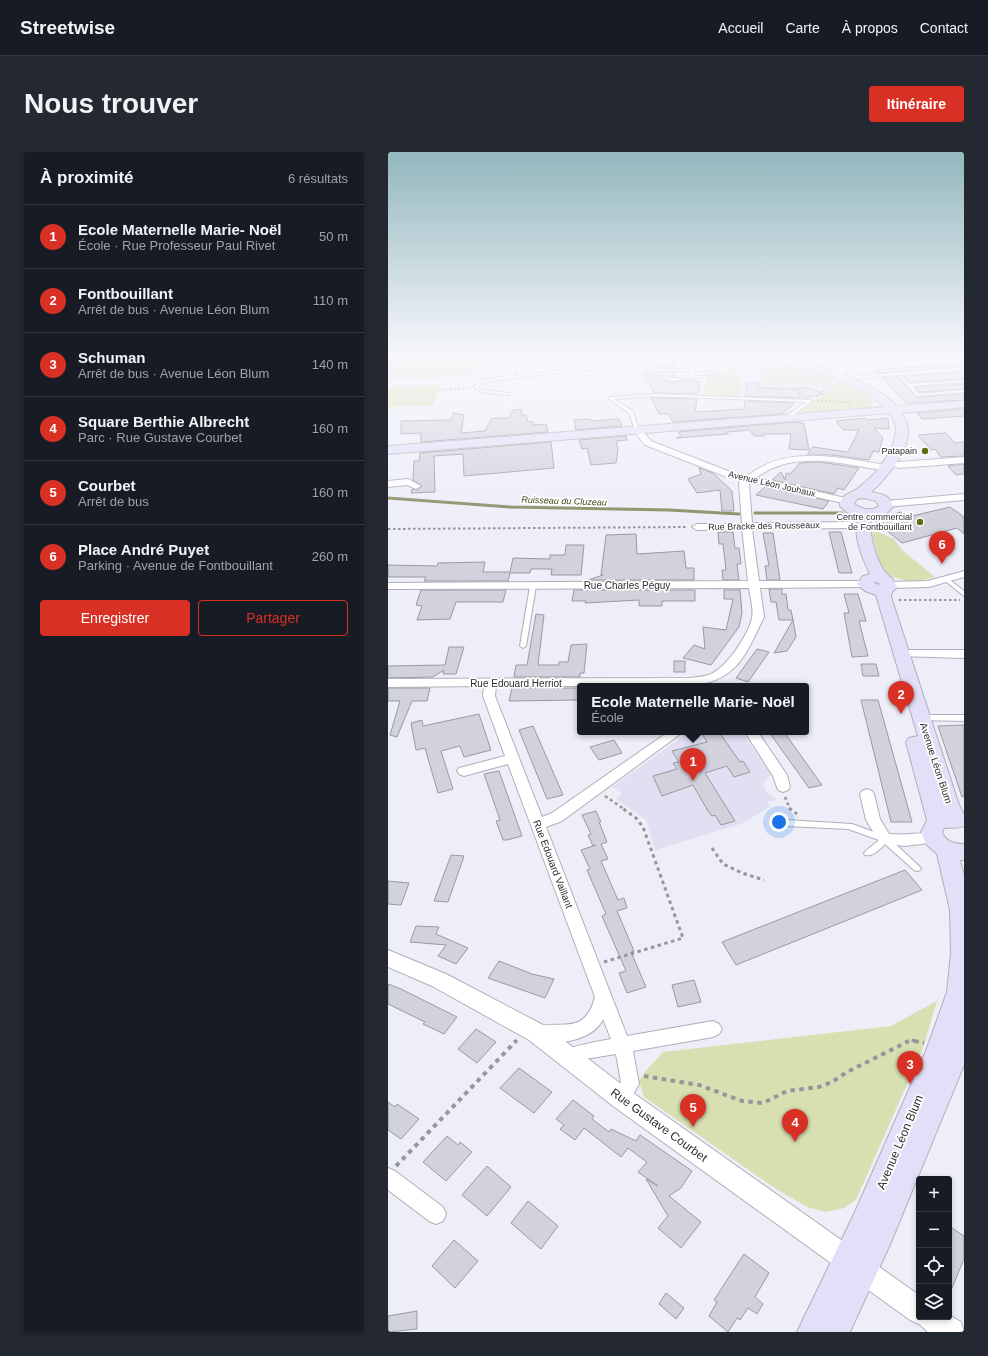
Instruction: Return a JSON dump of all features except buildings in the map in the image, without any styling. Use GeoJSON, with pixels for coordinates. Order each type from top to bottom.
{"type":"FeatureCollection","features":[{"type":"Feature","properties":{"kind":"main road"},"geometry":{"type":"LineString","coordinates":[[388,450],[854,411]]}},
{"type":"Feature","properties":{"kind":"main road","name":"Avenue Léon Blum"},"geometry":{"type":"LineString","coordinates":[[834,1332],[865,1222],[939,1051],[961,992],[963,953],[961,910],[950,834],[950,805],[878,586],[868,574],[853,514],[888,466],[901,440],[903,428],[893,411]]}},
{"type":"Feature","properties":{"kind":"main road"},"geometry":{"type":"LineString","coordinates":[[864,498],[861,513],[874,513]]}},
{"type":"Feature","properties":{"kind":"main road","name":"Avenue Léon Blum"},"geometry":{"type":"LineString","coordinates":[[864,498],[884,510],[865,518],[862,522],[863,528],[874,568],[902,690],[950,834]]}},
{"type":"Feature","properties":{"kind":"main road","name":"Avenue Léon Blum"},"geometry":{"type":"LineString","coordinates":[[813,1332],[854,1265],[952,1062],[964,1027]]}},
{"type":"Feature","properties":{"kind":"street","name":"Avenue Léon Jouhaux"},"geometry":{"type":"LineString","coordinates":[[637,430],[648,443],[730,475],[864,498],[944,500]]}},
{"type":"Feature","properties":{"kind":"street"},"geometry":{"type":"LineString","coordinates":[[748,479],[771,464],[794,458],[818,458],[888,466],[964,460]]}},
{"type":"Feature","properties":{"kind":"street","name":"Rue Edouard Herriot"},"geometry":{"type":"LineString","coordinates":[[388,683],[716,682],[722,673],[729,667],[754,628],[758,617],[756,585],[747,527],[743,486],[748,479]]}},
{"type":"Feature","properties":{"kind":"street"},"geometry":{"type":"LineString","coordinates":[[388,484],[408,482],[416,486]]}},
{"type":"Feature","properties":{"kind":"street"},"geometry":{"type":"LineString","coordinates":[[944,500],[964,497]]}},
{"type":"Feature","properties":{"kind":"street"},"geometry":{"type":"LineString","coordinates":[[944,500],[964,504]]}},
{"type":"Feature","properties":{"kind":"street","name":"Rue Bracke des Rousseaux"},"geometry":{"type":"LineString","coordinates":[[697,527],[855,525]]}},
{"type":"Feature","properties":{"kind":"street","name":"Rue Charles Péguy"},"geometry":{"type":"LineString","coordinates":[[388,586],[878,586],[929,584],[964,574]]}},
{"type":"Feature","properties":{"kind":"street"},"geometry":{"type":"LineString","coordinates":[[901,654],[964,654]]}},
{"type":"Feature","properties":{"kind":"street","name":"Rue Edouard Vaillant"},"geometry":{"type":"LineString","coordinates":[[490,683],[489,696],[604,995],[622,1044],[629,1074]]}},
{"type":"Feature","properties":{"kind":"street"},"geometry":{"type":"LineString","coordinates":[[921,718],[964,718]]}},
{"type":"Feature","properties":{"kind":"street"},"geometry":{"type":"LineString","coordinates":[[538,825],[557,817],[673,735]]}},
{"type":"Feature","properties":{"kind":"street"},"geometry":{"type":"LineString","coordinates":[[753,735],[780,775],[783,787]]}},
{"type":"Feature","properties":{"kind":"street"},"geometry":{"type":"LineString","coordinates":[[464,770],[513,758]]}},
{"type":"Feature","properties":{"kind":"street"},"geometry":{"type":"LineString","coordinates":[[867,794],[872,820],[885,838],[904,842],[950,834]]}},
{"type":"Feature","properties":{"kind":"street","name":"Rue Gustave Courbet"},"geometry":{"type":"LineString","coordinates":[[388,958],[439,980],[533,1031],[621,1098],[916,1309]]}},
{"type":"Feature","properties":{"kind":"street"},"geometry":{"type":"LineString","coordinates":[[533,1031],[569,1034],[581,1029],[596,1019],[601,1010],[604,995]]}},
{"type":"Feature","properties":{"kind":"street"},"geometry":{"type":"LineString","coordinates":[[568,1057],[585,1051],[712,1029]]}},
{"type":"Feature","properties":{"kind":"street"},"geometry":{"type":"LineString","coordinates":[[621,1098],[630,1084],[629,1074]]}},
{"type":"Feature","properties":{"kind":"street"},"geometry":{"type":"LineString","coordinates":[[390,1174],[436,1214]]}},
{"type":"Feature","properties":{"kind":"street"},"geometry":{"type":"LineString","coordinates":[[933,1320],[951,1332]]}},
{"type":"Feature","properties":{"kind":"lane"},"geometry":{"type":"LineString","coordinates":[[630,411],[637,430]]}},
{"type":"Feature","properties":{"kind":"lane"},"geometry":{"type":"LineString","coordinates":[[793,417],[791,415],[796,411]]}},
{"type":"Feature","properties":{"kind":"lane"},"geometry":{"type":"LineString","coordinates":[[946,579],[964,594]]}},
{"type":"Feature","properties":{"kind":"lane"},"geometry":{"type":"LineString","coordinates":[[523,646],[533,586]]}},
{"type":"Feature","properties":{"kind":"lane"},"geometry":{"type":"LineString","coordinates":[[786,823],[849,826],[885,838],[917,868]]}},
{"type":"Feature","properties":{"kind":"lane"},"geometry":{"type":"LineString","coordinates":[[868,853],[875,849],[885,838]]}},
{"type":"Feature","properties":{"kind":"path"},"geometry":{"type":"LineString","coordinates":[[388,529],[697,527]]}},
{"type":"Feature","properties":{"kind":"path"},"geometry":{"type":"LineString","coordinates":[[878,586],[964,600]]}},
{"type":"Feature","properties":{"kind":"path"},"geometry":{"type":"LineString","coordinates":[[783,787],[790,810],[799,815],[799,824]]}},
{"type":"Feature","properties":{"kind":"path"},"geometry":{"type":"LineString","coordinates":[[592,966],[683,938],[643,826],[636,818],[596,790]]}},
{"type":"Feature","properties":{"kind":"path"},"geometry":{"type":"LineString","coordinates":[[712,848],[723,864],[742,874],[764,880]]}},
{"type":"Feature","properties":{"kind":"path"},"geometry":{"type":"LineString","coordinates":[[390,1174],[533,1031]]}},
{"type":"Feature","properties":{"kind":"path"},"geometry":{"type":"LineString","coordinates":[[629,1074],[699,1085],[742,1101],[763,1103],[787,1091],[819,1087],[832,1082],[847,1072],[901,1043],[911,1040],[925,1043],[939,1051]]}},
{"type":"Feature","properties":{"kind":"shaded area"},"geometry":{"type":"Polygon","coordinates":[[[685,735],[744,735],[771,775],[764,782],[764,788],[767,793],[777,800],[767,802],[770,807],[741,824],[655,850],[646,820],[616,799],[622,794],[612,787],[685,735]]]}},
{"type":"Feature","properties":{"kind":"green space"},"geometry":{"type":"Polygon","coordinates":[[[871,529],[894,539],[903,551],[935,577],[921,581],[908,581],[895,578],[882,571],[871,529]]]}},
{"type":"Feature","properties":{"kind":"green space"},"geometry":{"type":"Polygon","coordinates":[[[937,1001],[923,1048],[856,1200],[844,1208],[826,1212],[807,1207],[773,1187],[644,1097],[639,1081],[663,1052],[891,1026],[937,1001]]]}},
{"type":"Feature","properties":{"kind":"waterway","name":"Ruisseau du Cluzeau"},"geometry":{"type":"LineString","coordinates":[[388,498],[511,507],[669,510],[739,514]]}},
{"type":"Feature","properties":{"kind":"waterway","name":"Ruisseau du Cluzeau"},"geometry":{"type":"LineString","coordinates":[[755,513],[842,513]]}},
{"type":"Feature","properties":{"kind":"place","name":"Patapain"},"geometry":{"type":"Point","coordinates":[925,451]}},
{"type":"Feature","properties":{"kind":"place","name":"Centre commercial de Fontbouillant"},"geometry":{"type":"Point","coordinates":[920,522]}},
{"type":"Feature","properties":{"kind":"place","name":"Place André Puyet"},"geometry":{"type":"Point","coordinates":[942,564]}},
{"type":"Feature","properties":{"kind":"place","name":"Fontbouillant"},"geometry":{"type":"Point","coordinates":[901,714]}},
{"type":"Feature","properties":{"kind":"place","name":"Ecole Maternelle Marie- Noël"},"geometry":{"type":"Point","coordinates":[693,781]}},
{"type":"Feature","properties":{"kind":"place","name":"Schuman"},"geometry":{"type":"Point","coordinates":[910,1084]}},
{"type":"Feature","properties":{"kind":"place","name":"Courbet"},"geometry":{"type":"Point","coordinates":[693,1127]}},
{"type":"Feature","properties":{"kind":"place","name":"Square Berthie Albrecht"},"geometry":{"type":"Point","coordinates":[795,1142]}}]}
